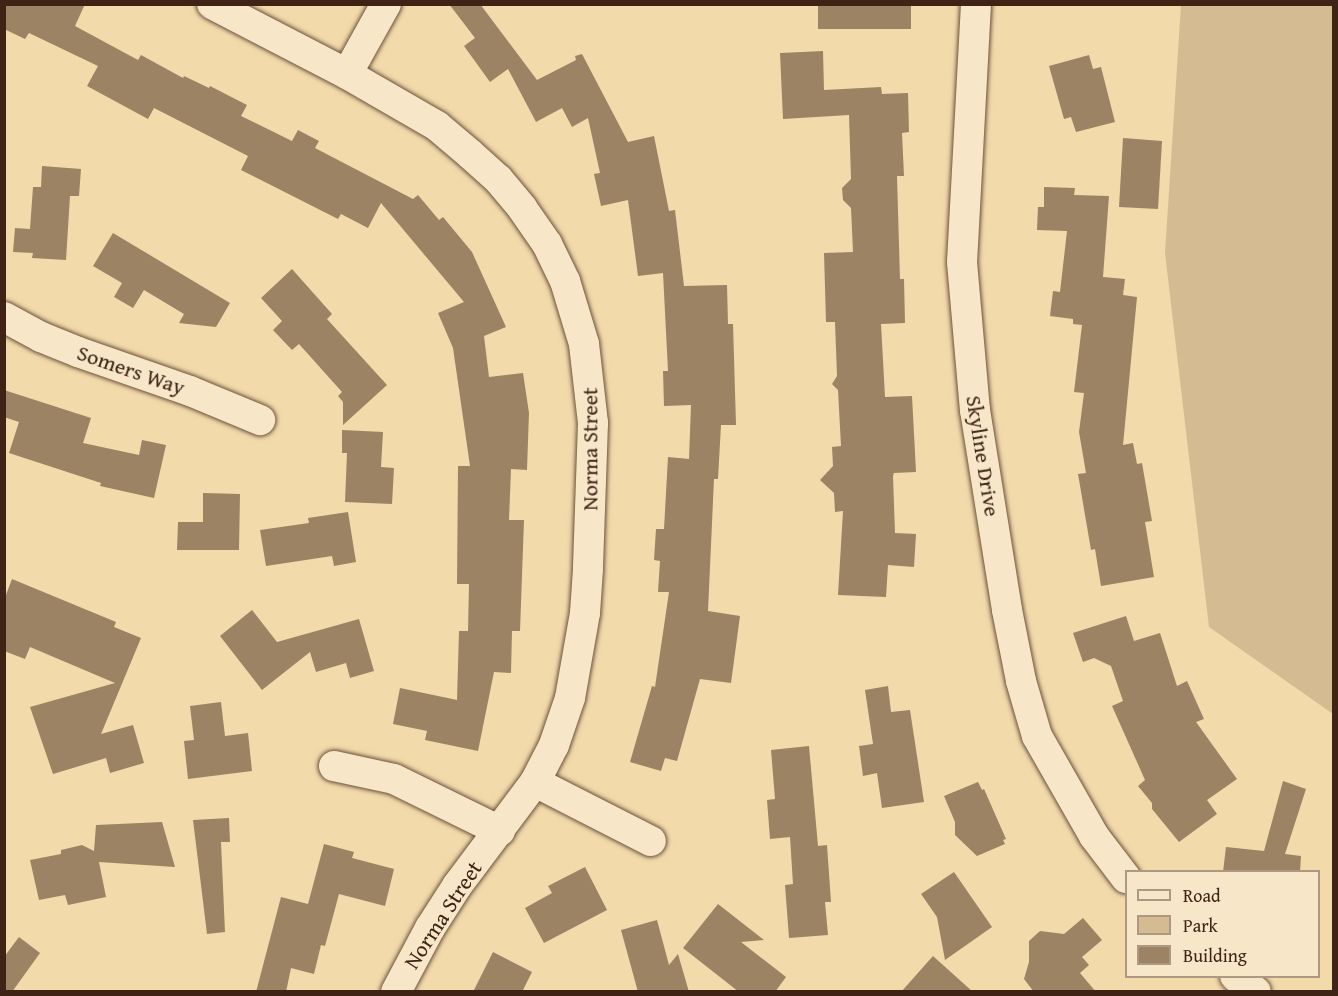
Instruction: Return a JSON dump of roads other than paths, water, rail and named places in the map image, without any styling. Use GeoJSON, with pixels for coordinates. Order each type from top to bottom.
{"type":"FeatureCollection","features":[{"type":"Feature","properties":{"kind":"street","name":"Norma Street"},"geometry":{"type":"LineString","coordinates":[[212,4],[347,74],[437,126],[498,179],[547,244],[565,281],[584,344],[593,423],[585,613],[570,698],[554,745],[535,782],[435,920],[396,992]]}},
{"type":"Feature","properties":{"kind":"street"},"geometry":{"type":"LineString","coordinates":[[347,74],[386,4]]}},
{"type":"Feature","properties":{"kind":"street","name":"Skyline Drive"},"geometry":{"type":"LineString","coordinates":[[976,4],[962,261],[975,410],[1007,610],[1021,681],[1037,736],[1094,836],[1125,877]]}},
{"type":"Feature","properties":{"kind":"street","name":"Somers Way"},"geometry":{"type":"LineString","coordinates":[[4,316],[78,352],[190,391],[260,420]]}},
{"type":"Feature","properties":{"kind":"street"},"geometry":{"type":"LineString","coordinates":[[334,766],[394,779],[500,831]]}},
{"type":"Feature","properties":{"kind":"street"},"geometry":{"type":"LineString","coordinates":[[535,782],[651,841]]}},
{"type":"Feature","properties":{"kind":"street"},"geometry":{"type":"LineString","coordinates":[[1237,978],[1256,992]]}}]}
